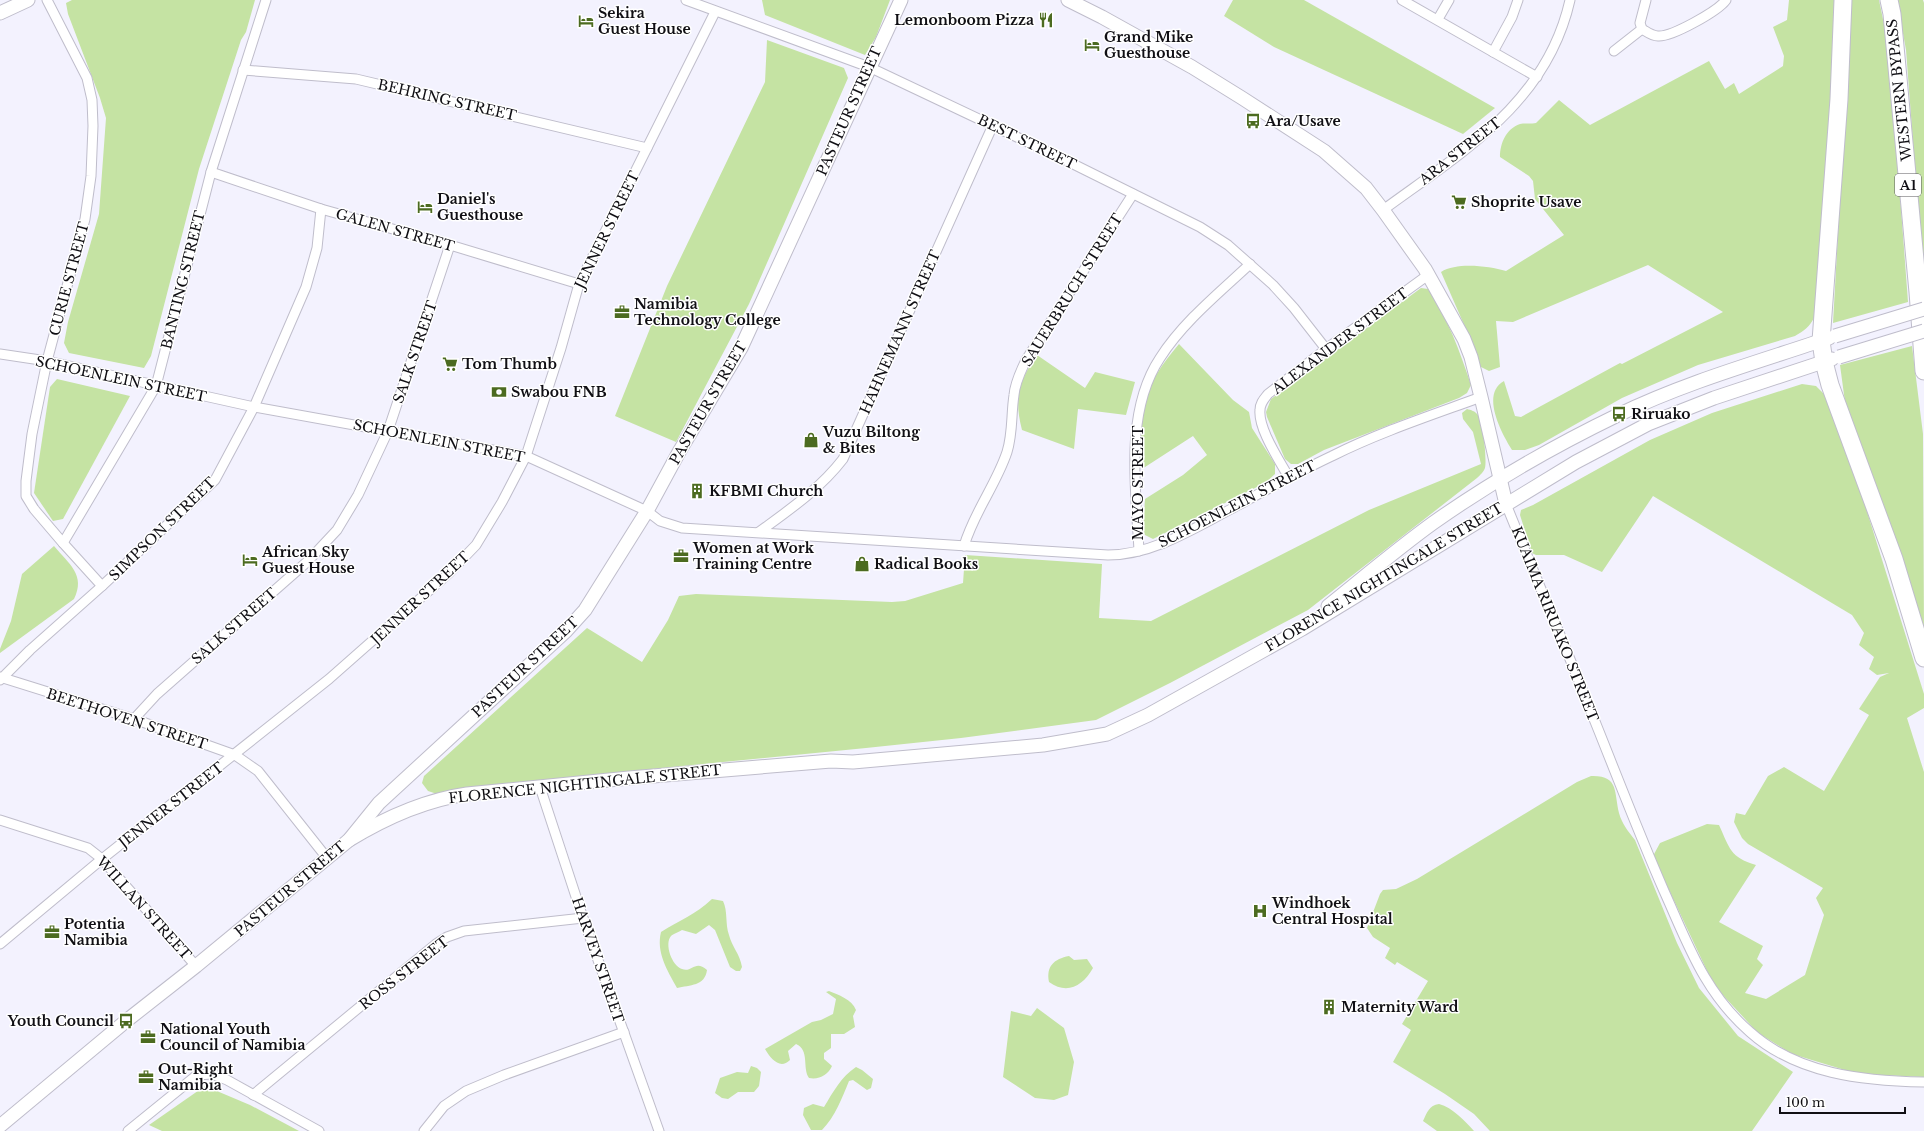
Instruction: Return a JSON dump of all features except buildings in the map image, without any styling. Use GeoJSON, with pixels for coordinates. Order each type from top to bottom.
{"type":"FeatureCollection","features":[{"type":"Feature","properties":{"kind":"highway"},"geometry":{"type":"LineString","coordinates":[[1843,0],[1828,338],[1831,359],[1830,385],[1894,559],[1924,658]]}},
{"type":"Feature","properties":{"kind":"highway","name":"WESTERN BYPASS"},"geometry":{"type":"LineString","coordinates":[[1889,0],[1892,14],[1917,276],[1924,371]]}},
{"type":"Feature","properties":{"kind":"main road"},"geometry":{"type":"LineString","coordinates":[[0,13],[28,0]]}},
{"type":"Feature","properties":{"kind":"main road","name":"PASTEUR STREET"},"geometry":{"type":"LineString","coordinates":[[0,1126],[126,1021],[196,966],[349,840],[388,794],[585,610],[646,511],[679,452],[731,367],[744,342],[901,0]]}},
{"type":"Feature","properties":{"kind":"main road","name":"KUAIMA RIRUAKO STREET"},"geometry":{"type":"LineString","coordinates":[[1068,0],[1102,16],[1192,68],[1324,151],[1366,188],[1384,210],[1428,275],[1464,338],[1482,396],[1506,504]]}},
{"type":"Feature","properties":{"kind":"main road","name":"FLORENCE NIGHTINGALE STREET"},"geometry":{"type":"LineString","coordinates":[[349,840],[399,814],[420,805],[452,797],[831,761],[854,756],[1068,736],[1092,732],[1123,722],[1146,711],[1312,617],[1427,527],[1500,479],[1583,433],[1652,400],[1724,371],[1828,338],[1924,310]]}},
{"type":"Feature","properties":{"kind":"main road","name":"FLORENCE NIGHTINGALE STREET"},"geometry":{"type":"LineString","coordinates":[[831,761],[854,762],[1043,745],[1107,734],[1148,715],[1302,629],[1576,462],[1648,424],[1714,398],[1831,359],[1924,331]]}},
{"type":"Feature","properties":{"kind":"main road"},"geometry":{"type":"LineString","coordinates":[[388,794],[386,802],[387,807],[394,813],[399,814]]}},
{"type":"Feature","properties":{"kind":"street","name":"CURIE STREET"},"geometry":{"type":"LineString","coordinates":[[47,0],[87,78],[92,100],[92,176],[85,219],[47,361],[32,434],[26,481],[26,496],[34,509],[102,586]]}},
{"type":"Feature","properties":{"kind":"street","name":"BANTING STREET"},"geometry":{"type":"LineString","coordinates":[[63,543],[156,386],[211,172],[266,0]]}},
{"type":"Feature","properties":{"kind":"street","name":"BEST STREET"},"geometry":{"type":"LineString","coordinates":[[686,0],[715,12],[869,67],[993,125],[1200,227],[1228,245],[1250,264],[1294,308],[1326,349]]}},
{"type":"Feature","properties":{"kind":"street"},"geometry":{"type":"LineString","coordinates":[[1402,0],[1537,78]]}},
{"type":"Feature","properties":{"kind":"street"},"geometry":{"type":"LineString","coordinates":[[1438,20],[1449,0]]}},
{"type":"Feature","properties":{"kind":"street"},"geometry":{"type":"LineString","coordinates":[[1493,52],[1512,17],[1518,0]]}},
{"type":"Feature","properties":{"kind":"street","name":"ARA STREET"},"geometry":{"type":"LineString","coordinates":[[1384,210],[1477,141],[1514,105],[1537,78],[1559,33],[1570,0]]}},
{"type":"Feature","properties":{"kind":"street"},"geometry":{"type":"LineString","coordinates":[[1646,0],[1640,23],[1642,29],[1657,36],[1665,36],[1715,10],[1726,0]]}},
{"type":"Feature","properties":{"kind":"street","name":"JENNER STREET"},"geometry":{"type":"LineString","coordinates":[[0,944],[102,859],[329,680],[448,574],[476,545],[502,502],[526,456],[561,348],[579,284],[715,12]]}},
{"type":"Feature","properties":{"kind":"street"},"geometry":{"type":"LineString","coordinates":[[1614,51],[1642,29]]}},
{"type":"Feature","properties":{"kind":"street","name":"BEHRING STREET"},"geometry":{"type":"LineString","coordinates":[[243,70],[356,79],[647,148]]}},
{"type":"Feature","properties":{"kind":"street","name":"HAHNEMANN STREET"},"geometry":{"type":"LineString","coordinates":[[759,532],[817,488],[834,472],[843,459],[993,125]]}},
{"type":"Feature","properties":{"kind":"street","name":"GALEN STREET"},"geometry":{"type":"LineString","coordinates":[[211,172],[321,209],[450,245],[579,284]]}},
{"type":"Feature","properties":{"kind":"street","name":"SAUERBRUCH STREET"},"geometry":{"type":"LineString","coordinates":[[964,546],[974,517],[1007,453],[1011,437],[1014,394],[1018,375],[1134,194]]}},
{"type":"Feature","properties":{"kind":"street","name":"SIMPSON STREET"},"geometry":{"type":"LineString","coordinates":[[1,678],[210,486],[225,463],[254,407],[306,287],[317,248],[321,209]]}},
{"type":"Feature","properties":{"kind":"street","name":"SALK STREET"},"geometry":{"type":"LineString","coordinates":[[134,719],[157,694],[323,547],[337,530],[358,495],[388,431],[450,245]]}},
{"type":"Feature","properties":{"kind":"street","name":"MAYO STREET"},"geometry":{"type":"LineString","coordinates":[[1139,551],[1135,484],[1137,422],[1145,387],[1160,358],[1173,340],[1250,264]]}},
{"type":"Feature","properties":{"kind":"street","name":"ALEXANDER STREET"},"geometry":{"type":"LineString","coordinates":[[1289,478],[1261,422],[1260,410],[1262,402],[1268,394],[1326,349],[1428,275]]}},
{"type":"Feature","properties":{"kind":"street","name":"SCHOENLEIN STREET"},"geometry":{"type":"LineString","coordinates":[[0,354],[47,361],[254,407],[526,456],[646,511],[660,521],[682,528],[1108,555],[1124,555],[1139,551],[1190,531],[1289,478],[1357,444],[1482,396]]}},
{"type":"Feature","properties":{"kind":"street","name":"KUAIMA RIRUAKO STREET"},"geometry":{"type":"LineString","coordinates":[[1506,504],[1564,644],[1643,843],[1697,965],[1709,986],[1727,1009],[1750,1032],[1777,1052],[1809,1067],[1870,1080],[1924,1082]]}},
{"type":"Feature","properties":{"kind":"street","name":"BEETHOVEN STREET"},"geometry":{"type":"LineString","coordinates":[[1,678],[134,719],[235,755],[258,771],[327,858]]}},
{"type":"Feature","properties":{"kind":"street","name":"HARVEY STREET"},"geometry":{"type":"LineString","coordinates":[[540,788],[583,918],[659,1131]]}},
{"type":"Feature","properties":{"kind":"street","name":"WILLAN STREET"},"geometry":{"type":"LineString","coordinates":[[0,820],[88,848],[102,859],[196,966]]}},
{"type":"Feature","properties":{"kind":"street","name":"ROSS STREET"},"geometry":{"type":"LineString","coordinates":[[253,1095],[436,944],[447,937],[464,931],[583,918]]}},
{"type":"Feature","properties":{"kind":"street"},"geometry":{"type":"LineString","coordinates":[[424,1131],[444,1106],[466,1091],[504,1075],[624,1032]]}},
{"type":"Feature","properties":{"kind":"street"},"geometry":{"type":"LineString","coordinates":[[128,1131],[197,1075],[212,1074],[220,1076],[319,1131]]}},
{"type":"Feature","properties":{"kind":"green space"},"geometry":{"type":"Polygon","coordinates":[[[72,0],[255,0],[246,32],[241,40],[199,169],[151,356],[144,368],[69,353],[64,343],[68,322],[99,214],[106,118],[100,98],[68,14],[66,3],[72,0]]]}},
{"type":"Feature","properties":{"kind":"green space"},"geometry":{"type":"Polygon","coordinates":[[[762,0],[890,0],[876,37],[865,55],[765,15],[762,0]]]}},
{"type":"Feature","properties":{"kind":"green space"},"geometry":{"type":"Polygon","coordinates":[[[1233,0],[1304,0],[1495,108],[1463,134],[1274,47],[1224,16],[1233,0]]]}},
{"type":"Feature","properties":{"kind":"green space"},"geometry":{"type":"Polygon","coordinates":[[[1789,0],[1837,0],[1836,55],[1814,318],[1806,328],[1795,336],[1698,365],[1622,398],[1539,445],[1525,450],[1512,450],[1499,425],[1493,404],[1497,387],[1504,381],[1515,416],[1521,417],[1620,363],[1622,364],[1723,312],[1648,265],[1513,322],[1496,321],[1500,367],[1489,371],[1479,366],[1469,336],[1441,272],[1455,267],[1464,266],[1482,266],[1506,271],[1564,235],[1535,199],[1533,181],[1529,176],[1500,157],[1501,147],[1505,137],[1515,126],[1520,124],[1536,123],[1559,100],[1590,125],[1709,61],[1725,89],[1734,83],[1739,94],[1783,66],[1784,56],[1773,27],[1787,20],[1789,0]]]}},
{"type":"Feature","properties":{"kind":"green space"},"geometry":{"type":"Polygon","coordinates":[[[1851,0],[1879,0],[1889,48],[1908,302],[1833,323],[1851,0]]]}},
{"type":"Feature","properties":{"kind":"green space"},"geometry":{"type":"Polygon","coordinates":[[[1897,0],[1923,0],[1924,3],[1924,287],[1906,50],[1897,0]]]}},
{"type":"Feature","properties":{"kind":"green space"},"geometry":{"type":"Polygon","coordinates":[[[767,40],[844,68],[848,78],[749,304],[676,442],[615,416],[667,286],[765,82],[767,40]]]}},
{"type":"Feature","properties":{"kind":"green space"},"geometry":{"type":"Polygon","coordinates":[[[1421,288],[1428,289],[1442,312],[1453,336],[1471,385],[1467,393],[1459,398],[1324,450],[1298,464],[1291,464],[1285,459],[1267,417],[1266,412],[1271,399],[1421,288]]]}},
{"type":"Feature","properties":{"kind":"green space"},"geometry":{"type":"Polygon","coordinates":[[[1179,344],[1233,400],[1249,412],[1252,428],[1275,464],[1275,474],[1265,483],[1153,539],[1145,535],[1143,530],[1145,499],[1183,475],[1207,455],[1193,436],[1142,469],[1141,422],[1145,398],[1152,382],[1167,358],[1179,344]]]}},
{"type":"Feature","properties":{"kind":"green space"},"geometry":{"type":"Polygon","coordinates":[[[1912,346],[1923,434],[1924,638],[1895,541],[1845,402],[1840,365],[1912,346]]]}},
{"type":"Feature","properties":{"kind":"green space"},"geometry":{"type":"Polygon","coordinates":[[[1037,355],[1085,388],[1095,372],[1135,382],[1126,415],[1078,409],[1074,449],[1022,430],[1018,409],[1019,391],[1026,374],[1037,355]]]}},
{"type":"Feature","properties":{"kind":"green space"},"geometry":{"type":"Polygon","coordinates":[[[57,379],[130,396],[63,519],[53,521],[34,493],[50,387],[57,379]]]}},
{"type":"Feature","properties":{"kind":"green space"},"geometry":{"type":"Polygon","coordinates":[[[1802,384],[1816,386],[1825,395],[1864,502],[1924,694],[1924,708],[1907,718],[1924,772],[1924,1077],[1858,1074],[1792,1054],[1758,1033],[1720,992],[1709,975],[1653,856],[1660,843],[1707,824],[1719,825],[1732,851],[1741,859],[1756,865],[1719,922],[1763,946],[1757,959],[1763,965],[1745,993],[1766,999],[1805,975],[1824,915],[1816,898],[1823,888],[1748,844],[1742,838],[1734,822],[1736,813],[1745,815],[1768,776],[1784,767],[1824,791],[1869,715],[1859,709],[1880,677],[1889,673],[1877,675],[1869,669],[1874,657],[1859,645],[1864,633],[1852,615],[1653,496],[1602,572],[1564,555],[1536,555],[1532,553],[1520,515],[1521,510],[1533,505],[1650,440],[1712,413],[1802,384]]]}},
{"type":"Feature","properties":{"kind":"green space"},"geometry":{"type":"Polygon","coordinates":[[[1467,409],[1478,415],[1483,432],[1485,468],[1477,478],[1308,610],[1170,683],[1096,720],[961,738],[519,782],[460,789],[437,794],[428,791],[422,783],[424,776],[587,628],[642,662],[668,620],[679,596],[696,594],[892,602],[905,601],[963,583],[965,555],[1102,564],[1099,618],[1151,621],[1369,510],[1481,464],[1473,432],[1463,419],[1462,413],[1467,409]]]}},
{"type":"Feature","properties":{"kind":"green space"},"geometry":{"type":"Polygon","coordinates":[[[54,546],[70,564],[77,576],[77,591],[74,599],[0,653],[0,649],[11,621],[22,574],[54,546]]]}},
{"type":"Feature","properties":{"kind":"green space"},"geometry":{"type":"Polygon","coordinates":[[[1591,776],[1606,778],[1614,786],[1622,821],[1635,840],[1677,943],[1699,988],[1738,1036],[1793,1072],[1752,1131],[1490,1131],[1474,1114],[1393,1062],[1411,1030],[1402,1024],[1428,981],[1397,962],[1395,965],[1385,958],[1390,948],[1373,937],[1367,928],[1380,894],[1383,890],[1396,889],[1417,879],[1577,782],[1591,776]]]}},
{"type":"Feature","properties":{"kind":"green space"},"geometry":{"type":"Polygon","coordinates":[[[712,899],[723,901],[725,905],[729,935],[740,958],[742,967],[740,971],[736,971],[730,967],[715,930],[709,925],[696,934],[682,930],[671,936],[668,944],[670,954],[675,964],[685,970],[699,966],[707,970],[706,975],[700,982],[677,988],[666,968],[661,954],[661,932],[706,905],[712,899]]]}},
{"type":"Feature","properties":{"kind":"green space"},"geometry":{"type":"Polygon","coordinates":[[[1069,956],[1074,960],[1087,959],[1093,968],[1084,980],[1074,987],[1062,988],[1049,982],[1048,976],[1052,964],[1059,959],[1069,956]]]}},
{"type":"Feature","properties":{"kind":"green space"},"geometry":{"type":"Polygon","coordinates":[[[829,991],[844,998],[854,1006],[856,1010],[853,1016],[855,1027],[844,1034],[831,1034],[831,1048],[824,1053],[824,1059],[832,1066],[823,1076],[809,1078],[803,1050],[796,1044],[788,1051],[790,1060],[783,1064],[779,1064],[773,1060],[765,1049],[812,1022],[821,1020],[833,1014],[836,999],[826,992],[829,991]]]}},
{"type":"Feature","properties":{"kind":"green space"},"geometry":{"type":"Polygon","coordinates":[[[1037,1008],[1064,1028],[1074,1062],[1068,1095],[1054,1100],[1035,1098],[1003,1077],[1011,1011],[1031,1016],[1037,1008]]]}},
{"type":"Feature","properties":{"kind":"green space"},"geometry":{"type":"Polygon","coordinates":[[[751,1066],[757,1068],[761,1072],[759,1086],[754,1092],[738,1092],[728,1099],[722,1098],[715,1093],[720,1078],[737,1072],[748,1073],[751,1066]]]}},
{"type":"Feature","properties":{"kind":"green space"},"geometry":{"type":"Polygon","coordinates":[[[856,1067],[873,1079],[871,1088],[867,1090],[853,1080],[849,1081],[838,1107],[827,1125],[822,1130],[811,1130],[803,1115],[804,1108],[813,1104],[824,1107],[842,1080],[856,1067]]]}},
{"type":"Feature","properties":{"kind":"green space"},"geometry":{"type":"Polygon","coordinates":[[[205,1086],[250,1105],[299,1131],[162,1131],[149,1125],[205,1086]]]}},
{"type":"Feature","properties":{"kind":"green space"},"geometry":{"type":"Polygon","coordinates":[[[1439,1104],[1454,1111],[1474,1131],[1437,1131],[1423,1121],[1427,1112],[1433,1106],[1439,1104]]]}},
{"type":"Feature","properties":{"kind":"place","name":"Lemonboom Pizza"},"geometry":{"type":"Point","coordinates":[1046,20]}},
{"type":"Feature","properties":{"kind":"place","name":"Sekira Guest House"},"geometry":{"type":"Point","coordinates":[586,21]}},
{"type":"Feature","properties":{"kind":"place","name":"Grand Mike Guesthouse"},"geometry":{"type":"Point","coordinates":[1092,45]}},
{"type":"Feature","properties":{"kind":"place","name":"Ara/Usave"},"geometry":{"type":"Point","coordinates":[1253,121]}},
{"type":"Feature","properties":{"kind":"place","name":"Shoprite Usave"},"geometry":{"type":"Point","coordinates":[1459,202]}},
{"type":"Feature","properties":{"kind":"place","name":"Daniel's Guesthouse"},"geometry":{"type":"Point","coordinates":[425,207]}},
{"type":"Feature","properties":{"kind":"place","name":"Namibia Technology College"},"geometry":{"type":"Point","coordinates":[622,312]}},
{"type":"Feature","properties":{"kind":"place","name":"Tom Thumb"},"geometry":{"type":"Point","coordinates":[450,364]}},
{"type":"Feature","properties":{"kind":"place","name":"Swabou FNB"},"geometry":{"type":"Point","coordinates":[499,392]}},
{"type":"Feature","properties":{"kind":"place","name":"Riruako"},"geometry":{"type":"Point","coordinates":[1619,414]}},
{"type":"Feature","properties":{"kind":"place","name":"Vuzu Biltong & Bites"},"geometry":{"type":"Point","coordinates":[811,440]}},
{"type":"Feature","properties":{"kind":"place","name":"KFBMI Church"},"geometry":{"type":"Point","coordinates":[697,491]}},
{"type":"Feature","properties":{"kind":"place","name":"Women at Work Training Centre"},"geometry":{"type":"Point","coordinates":[681,556]}},
{"type":"Feature","properties":{"kind":"place","name":"African Sky Guest House"},"geometry":{"type":"Point","coordinates":[250,560]}},
{"type":"Feature","properties":{"kind":"place","name":"Radical Books"},"geometry":{"type":"Point","coordinates":[862,564]}},
{"type":"Feature","properties":{"kind":"place","name":"Windhoek Central Hospital"},"geometry":{"type":"Point","coordinates":[1260,911]}},
{"type":"Feature","properties":{"kind":"place","name":"Potentia Namibia"},"geometry":{"type":"Point","coordinates":[52,932]}},
{"type":"Feature","properties":{"kind":"place","name":"Maternity Ward"},"geometry":{"type":"Point","coordinates":[1329,1007]}},
{"type":"Feature","properties":{"kind":"place","name":"Youth Council"},"geometry":{"type":"Point","coordinates":[126,1021]}},
{"type":"Feature","properties":{"kind":"place","name":"National Youth Council of Namibia"},"geometry":{"type":"Point","coordinates":[148,1037]}},
{"type":"Feature","properties":{"kind":"place","name":"Out-Right Namibia"},"geometry":{"type":"Point","coordinates":[146,1077]}}]}
